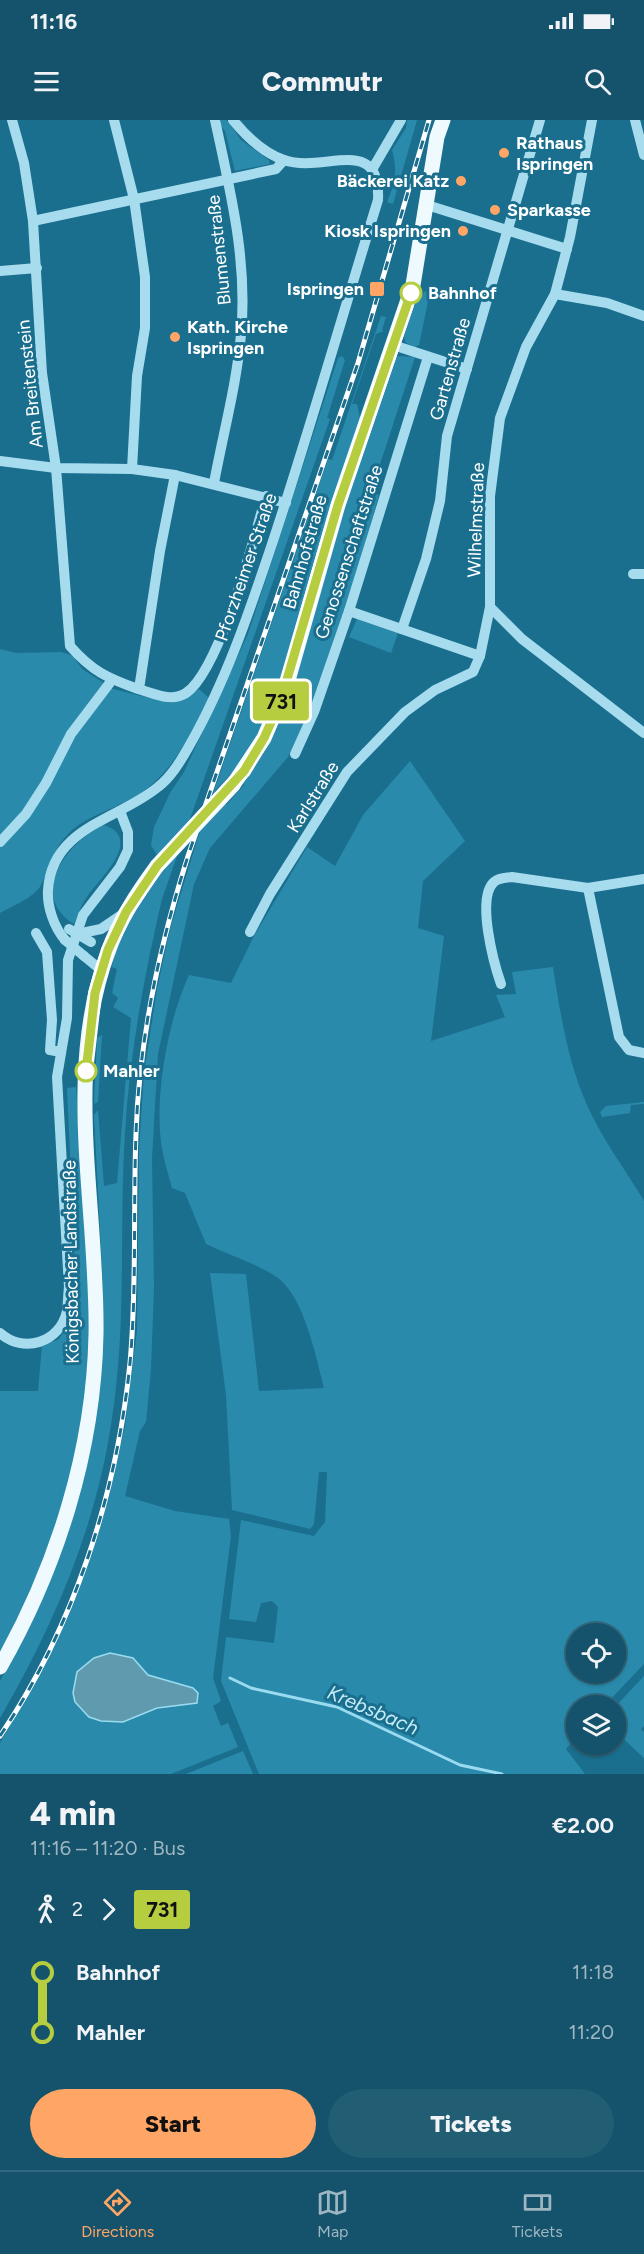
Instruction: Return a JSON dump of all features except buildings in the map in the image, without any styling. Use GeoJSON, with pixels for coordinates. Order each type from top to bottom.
{"type":"FeatureCollection","features":[{"type":"Feature","properties":{"kind":"main road","name":"Bahnhofstraße"},"geometry":{"type":"LineString","coordinates":[[108,950],[126,912],[157,866],[233,784],[264,738],[287,684],[338,505],[413,285],[437,136],[443,120]]}},
{"type":"Feature","properties":{"kind":"main road","name":"Königsbacher Landstraße"},"geometry":{"type":"LineString","coordinates":[[0,1667],[40,1586],[61,1529],[78,1466],[90,1403],[96,1312],[86,1071],[91,1013],[108,950]]}},
{"type":"Feature","properties":{"kind":"street","name":"Am Breitenstein"},"geometry":{"type":"LineString","coordinates":[[12,120],[24,163],[33,220],[42,373],[56,468],[70,646],[85,663],[112,680]]}},
{"type":"Feature","properties":{"kind":"street"},"geometry":{"type":"LineString","coordinates":[[114,120],[134,199],[145,277],[144,328],[137,376],[132,469]]}},
{"type":"Feature","properties":{"kind":"street","name":"Blumenstraße"},"geometry":{"type":"LineString","coordinates":[[214,120],[228,179],[239,246],[243,299],[241,335],[214,483]]}},
{"type":"Feature","properties":{"kind":"street"},"geometry":{"type":"LineString","coordinates":[[233,120],[247,136],[284,160],[308,164],[354,160],[368,163],[373,168],[401,120]]}},
{"type":"Feature","properties":{"kind":"street","name":"Gartenstraße"},"geometry":{"type":"LineString","coordinates":[[402,629],[428,550],[440,501],[447,436],[540,120]]}},
{"type":"Feature","properties":{"kind":"street","name":"Wilhelmstraße"},"geometry":{"type":"LineString","coordinates":[[490,606],[490,496],[500,418],[523,353],[555,294],[567,249],[592,120]]}},
{"type":"Feature","properties":{"kind":"street"},"geometry":{"type":"LineString","coordinates":[[635,120],[644,155]]}},
{"type":"Feature","properties":{"kind":"street"},"geometry":{"type":"LineString","coordinates":[[33,220],[276,169],[284,160]]}},
{"type":"Feature","properties":{"kind":"street","name":"Pforzheimer Straße"},"geometry":{"type":"LineString","coordinates":[[101,970],[65,940],[56,929],[48,899],[52,869],[66,844],[80,831],[120,811],[160,786],[190,745],[240,637],[285,503],[378,200],[379,184],[373,168]]}},
{"type":"Feature","properties":{"kind":"street"},"geometry":{"type":"LineString","coordinates":[[427,205],[567,249]]}},
{"type":"Feature","properties":{"kind":"street"},"geometry":{"type":"LineString","coordinates":[[0,271],[37,268]]}},
{"type":"Feature","properties":{"kind":"street"},"geometry":{"type":"LineString","coordinates":[[555,294],[607,303],[644,316]]}},
{"type":"Feature","properties":{"kind":"street"},"geometry":{"type":"LineString","coordinates":[[393,345],[467,369]]}},
{"type":"Feature","properties":{"kind":"street","name":"Genossenschaftstraße"},"geometry":{"type":"LineString","coordinates":[[294,754],[314,712],[349,611],[428,357]]}},
{"type":"Feature","properties":{"kind":"street"},"geometry":{"type":"LineString","coordinates":[[0,461],[56,468],[132,469],[175,475],[266,496],[285,503]]}},
{"type":"Feature","properties":{"kind":"street"},"geometry":{"type":"LineString","coordinates":[[139,689],[160,551],[175,475]]}},
{"type":"Feature","properties":{"kind":"street"},"geometry":{"type":"LineString","coordinates":[[0,842],[26,814],[46,783],[70,734],[112,680],[170,699],[185,694],[205,670],[243,577],[266,496]]}},
{"type":"Feature","properties":{"kind":"street"},"geometry":{"type":"LineString","coordinates":[[490,606],[522,639],[644,733]]}},
{"type":"Feature","properties":{"kind":"street","name":"Karlstraße"},"geometry":{"type":"LineString","coordinates":[[250,932],[347,772],[405,712],[435,690],[473,672],[480,656],[490,606]]}},
{"type":"Feature","properties":{"kind":"street"},"geometry":{"type":"LineString","coordinates":[[349,611],[480,656]]}},
{"type":"Feature","properties":{"kind":"street"},"geometry":{"type":"LineString","coordinates":[[0,1333],[9,1341],[23,1345],[39,1343],[54,1335],[67,1312],[69,1287],[58,1100],[61,1052],[67,1017],[68,960],[74,936],[87,909],[120,867],[128,850],[128,832],[120,811]]}},
{"type":"Feature","properties":{"kind":"street"},"geometry":{"type":"LineString","coordinates":[[501,984],[490,953],[487,915],[489,890],[493,882],[501,878],[513,878],[588,888],[644,879]]}},
{"type":"Feature","properties":{"kind":"street"},"geometry":{"type":"LineString","coordinates":[[588,888],[620,1038],[629,1050],[644,1053]]}},
{"type":"Feature","properties":{"kind":"street"},"geometry":{"type":"LineString","coordinates":[[92,937],[126,912]]}},
{"type":"Feature","properties":{"kind":"street"},"geometry":{"type":"LineString","coordinates":[[51,913],[73,931],[92,937],[108,950]]}},
{"type":"Feature","properties":{"kind":"street"},"geometry":{"type":"LineString","coordinates":[[36,933],[47,952],[52,1020],[50,1050],[61,1052]]}},
{"type":"Feature","properties":{"kind":"shaded area"},"geometry":{"type":"Polygon","coordinates":[[[221,120],[227,120],[241,140],[269,160],[270,164],[235,171],[225,131],[219,124],[221,120]]]}},
{"type":"Feature","properties":{"kind":"shaded area"},"geometry":{"type":"Polygon","coordinates":[[[407,120],[417,120],[393,204],[387,202],[395,176],[392,150],[406,128],[407,120]]]}},
{"type":"Feature","properties":{"kind":"shaded area"},"geometry":{"type":"Polygon","coordinates":[[[425,291],[430,292],[419,345],[415,347],[406,343],[404,329],[409,315],[425,291]]]}},
{"type":"Feature","properties":{"kind":"shaded area"},"geometry":{"type":"Polygon","coordinates":[[[381,316],[386,317],[382,330],[384,331],[376,334],[352,404],[357,404],[360,418],[334,500],[287,667],[261,732],[233,775],[231,774],[215,791],[226,805],[244,785],[242,783],[273,728],[285,699],[305,641],[350,482],[388,369],[396,356],[415,357],[371,492],[379,495],[348,602],[313,704],[288,757],[210,848],[194,884],[158,1054],[152,1158],[154,1288],[151,1369],[146,1422],[140,1431],[125,1496],[175,1511],[229,1519],[231,1536],[213,1678],[221,1701],[213,1706],[221,1726],[228,1723],[238,1747],[171,1774],[0,1774],[0,1743],[48,1658],[83,1578],[109,1497],[125,1426],[137,1331],[139,1150],[144,1073],[157,989],[170,929],[198,837],[328,459],[332,460],[381,316]]]}},
{"type":"Feature","properties":{"kind":"shaded area"},"geometry":{"type":"Polygon","coordinates":[[[342,356],[345,360],[327,418],[330,419],[162,899],[139,1014],[127,1102],[123,1168],[120,1346],[117,1382],[105,1458],[96,1497],[71,1573],[38,1647],[0,1718],[0,1681],[63,1546],[103,1288],[94,1115],[98,1110],[104,1186],[117,1183],[131,1018],[113,1007],[118,998],[112,993],[117,969],[112,967],[115,953],[132,914],[165,869],[151,845],[154,827],[170,793],[184,772],[248,634],[338,358],[342,356]]]}},
{"type":"Feature","properties":{"kind":"shaded area"},"geometry":{"type":"Polygon","coordinates":[[[357,619],[398,633],[391,653],[349,637],[357,619]]]}},
{"type":"Feature","properties":{"kind":"shaded area"},"geometry":{"type":"Polygon","coordinates":[[[0,649],[16,653],[61,652],[73,656],[82,669],[113,689],[170,703],[199,689],[209,698],[186,742],[156,781],[129,800],[92,817],[72,830],[56,850],[38,890],[0,913],[0,649]]]}},
{"type":"Feature","properties":{"kind":"shaded area"},"geometry":{"type":"Polygon","coordinates":[[[410,761],[465,841],[423,881],[418,928],[444,936],[431,1041],[505,1017],[496,995],[516,994],[512,972],[553,967],[566,1037],[580,1089],[600,1130],[644,1201],[644,1664],[626,1683],[626,1623],[566,1623],[566,1683],[626,1683],[615,1695],[566,1695],[566,1755],[571,1755],[585,1774],[259,1774],[221,1681],[226,1637],[274,1643],[278,1607],[272,1601],[261,1603],[256,1622],[229,1619],[241,1520],[314,1536],[325,1522],[327,1472],[319,1472],[314,1524],[310,1529],[232,1510],[226,1395],[210,1273],[246,1274],[259,1391],[324,1388],[308,1328],[287,1287],[262,1268],[206,1244],[185,1193],[172,1188],[162,1148],[160,1122],[165,1057],[175,1013],[189,975],[231,983],[254,936],[307,847],[335,866],[363,815],[410,761]]]}},
{"type":"Feature","properties":{"kind":"shaded area"},"geometry":{"type":"Polygon","coordinates":[[[104,825],[115,831],[120,840],[120,849],[115,860],[85,900],[74,924],[60,912],[54,899],[53,884],[66,856],[90,833],[104,825]]]}},
{"type":"Feature","properties":{"kind":"shaded area"},"geometry":{"type":"Polygon","coordinates":[[[102,1035],[98,1102],[94,1104],[97,1038],[102,1035]]]}},
{"type":"Feature","properties":{"kind":"shaded area"},"geometry":{"type":"Polygon","coordinates":[[[76,1087],[88,1269],[89,1377],[71,1479],[46,1556],[0,1656],[0,1391],[38,1391],[42,1346],[59,1339],[74,1316],[75,1263],[67,1088],[76,1087]]]}},
{"type":"Feature","properties":{"kind":"shaded area"},"geometry":{"type":"Polygon","coordinates":[[[644,1102],[644,1104],[631,1105],[630,1113],[602,1117],[600,1112],[606,1106],[644,1102]]]}},
{"type":"Feature","properties":{"kind":"shaded area"},"geometry":{"type":"Polygon","coordinates":[[[110,1653],[133,1658],[148,1675],[193,1688],[198,1693],[197,1703],[157,1708],[123,1722],[101,1721],[89,1717],[75,1702],[73,1693],[77,1672],[94,1658],[110,1653]]]}},
{"type":"Feature","properties":{"kind":"shaded area"},"geometry":{"type":"Polygon","coordinates":[[[644,1676],[644,1726],[641,1729],[644,1732],[644,1758],[626,1741],[626,1695],[644,1676]]]}},
{"type":"Feature","properties":{"kind":"shaded area"},"geometry":{"type":"Polygon","coordinates":[[[243,1751],[253,1774],[186,1774],[243,1751]]]}},
{"type":"Feature","properties":{"kind":"waterway","name":"Krebsbach"},"geometry":{"type":"LineString","coordinates":[[230,1678],[251,1688],[337,1707],[460,1765],[502,1774]]}},
{"type":"Feature","properties":{"kind":"railway"},"geometry":{"type":"LineString","coordinates":[[0,1736],[50,1650],[70,1604],[88,1557],[115,1461],[124,1412],[132,1334],[136,1134],[141,1063],[152,994],[168,924],[188,856],[358,363],[429,120]]}},
{"type":"Feature","properties":{"kind":"bus line","name":"731"},"geometry":{"type":"LineString","coordinates":[[86,1071],[89,1029],[95,993],[108,950],[126,912],[157,866],[219,801],[244,771],[264,738],[281,700],[367,413],[411,293]]}},
{"type":"Feature","properties":{"kind":"place","name":"Rathaus Ispringen"},"geometry":{"type":"Point","coordinates":[504,153]}},
{"type":"Feature","properties":{"kind":"place","name":"Bäckerei Katz"},"geometry":{"type":"Point","coordinates":[461,181]}},
{"type":"Feature","properties":{"kind":"place","name":"Sparkasse"},"geometry":{"type":"Point","coordinates":[495,210]}},
{"type":"Feature","properties":{"kind":"place","name":"Kiosk Ispringen"},"geometry":{"type":"Point","coordinates":[463,231]}},
{"type":"Feature","properties":{"kind":"place","name":"Ispringen"},"geometry":{"type":"Point","coordinates":[377,289]}},
{"type":"Feature","properties":{"kind":"place","name":"Bahnhof"},"geometry":{"type":"Point","coordinates":[411,293]}},
{"type":"Feature","properties":{"kind":"place","name":"Kath. Kirche Ispringen"},"geometry":{"type":"Point","coordinates":[175,337]}},
{"type":"Feature","properties":{"kind":"place","name":"Mahler"},"geometry":{"type":"Point","coordinates":[86,1071]}}]}
